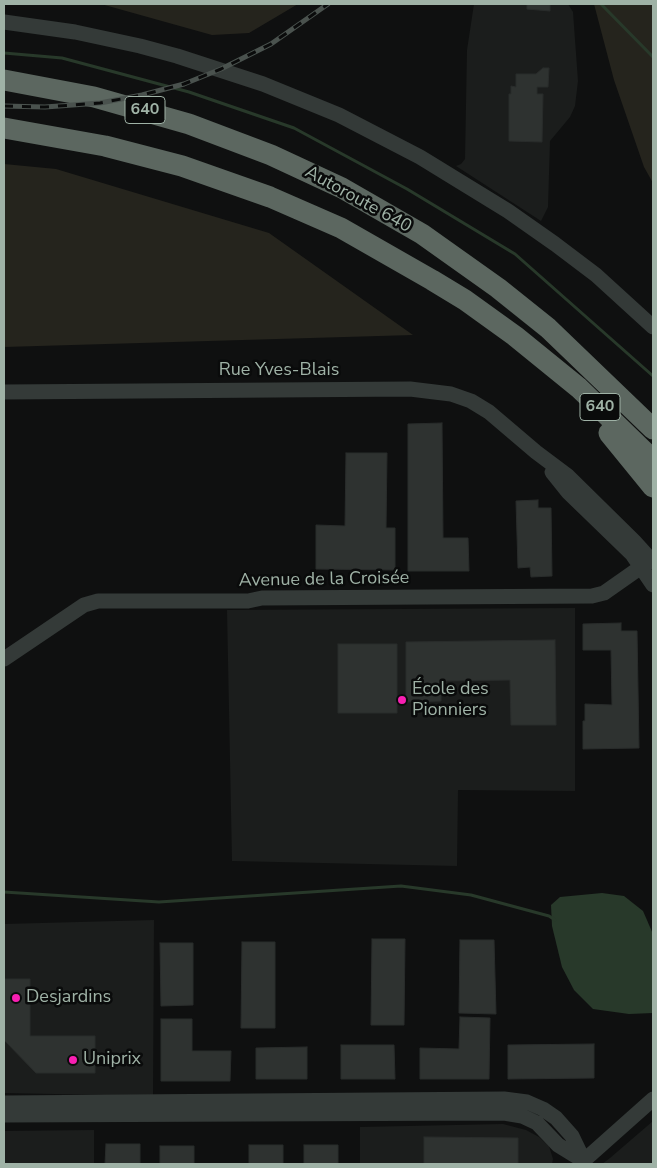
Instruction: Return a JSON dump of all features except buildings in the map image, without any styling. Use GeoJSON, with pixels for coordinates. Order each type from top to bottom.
{"type":"FeatureCollection","features":[{"type":"Feature","properties":{"kind":"highway","name":"Autoroute 640"},"geometry":{"type":"LineString","coordinates":[[4,80],[94,97],[166,116],[246,145],[327,180],[382,210],[463,262],[533,316],[653,429]]}},
{"type":"Feature","properties":{"kind":"highway","name":"Autoroute 640"},"geometry":{"type":"LineString","coordinates":[[4,128],[77,140],[156,158],[220,178],[294,207],[362,239],[483,312],[543,358],[593,400],[653,460]]}},
{"type":"Feature","properties":{"kind":"highway"},"geometry":{"type":"LineString","coordinates":[[543,358],[653,486]]}},
{"type":"Feature","properties":{"kind":"highway"},"geometry":{"type":"LineString","coordinates":[[590,368],[653,417]]}},
{"type":"Feature","properties":{"kind":"street"},"geometry":{"type":"LineString","coordinates":[[4,22],[75,32],[184,58],[263,84],[339,116],[420,157],[505,209],[563,249],[596,275],[653,326]]}},
{"type":"Feature","properties":{"kind":"street","name":"Rue Yves-Blais"},"geometry":{"type":"LineString","coordinates":[[4,392],[432,391],[457,395],[478,404],[500,420],[536,452],[560,483],[623,545],[649,563],[653,585]]}},
{"type":"Feature","properties":{"kind":"street","name":"Avenue de la Croisée"},"geometry":{"type":"LineString","coordinates":[[4,659],[84,605],[98,601],[592,596],[604,592],[649,563]]}},
{"type":"Feature","properties":{"kind":"street"},"geometry":{"type":"LineString","coordinates":[[4,1115],[89,1109],[390,1107],[504,1099],[527,1102],[543,1109],[556,1118],[572,1136],[582,1163],[653,1099]]}},
{"type":"Feature","properties":{"kind":"street"},"geometry":{"type":"LineString","coordinates":[[4,1103],[89,1109]]}},
{"type":"Feature","properties":{"kind":"shaded area"},"geometry":{"type":"Polygon","coordinates":[[[101,4],[298,4],[249,33],[212,35],[101,4]]]}},
{"type":"Feature","properties":{"kind":"shaded area"},"geometry":{"type":"Polygon","coordinates":[[[474,4],[568,4],[573,12],[578,81],[575,106],[570,117],[550,141],[548,207],[541,221],[456,166],[465,159],[467,50],[474,4]]]}},
{"type":"Feature","properties":{"kind":"shaded area"},"geometry":{"type":"Polygon","coordinates":[[[594,4],[653,4],[653,183],[644,167],[614,80],[594,4]]]}},
{"type":"Feature","properties":{"kind":"shaded area"},"geometry":{"type":"Polygon","coordinates":[[[4,164],[56,169],[269,233],[413,335],[4,347],[4,164]]]}},
{"type":"Feature","properties":{"kind":"shaded area","name":"École des Pionniers"},"geometry":{"type":"Polygon","coordinates":[[[575,608],[575,791],[458,790],[457,866],[232,861],[227,610],[575,608]]]}},
{"type":"Feature","properties":{"kind":"shaded area"},"geometry":{"type":"Polygon","coordinates":[[[602,893],[624,896],[643,911],[653,934],[653,1013],[629,1014],[593,1009],[574,990],[562,967],[552,926],[551,905],[560,897],[602,893]]]}},
{"type":"Feature","properties":{"kind":"shaded area"},"geometry":{"type":"Polygon","coordinates":[[[154,920],[153,1096],[4,1093],[4,924],[154,920]]]}},
{"type":"Feature","properties":{"kind":"shaded area"},"geometry":{"type":"Polygon","coordinates":[[[653,1121],[653,1164],[602,1164],[610,1158],[653,1121]]]}},
{"type":"Feature","properties":{"kind":"shaded area"},"geometry":{"type":"Polygon","coordinates":[[[503,1124],[526,1130],[539,1137],[549,1146],[553,1159],[552,1164],[360,1164],[360,1127],[503,1124]]]}},
{"type":"Feature","properties":{"kind":"shaded area"},"geometry":{"type":"Polygon","coordinates":[[[94,1130],[94,1164],[4,1164],[4,1131],[94,1130]]]}},
{"type":"Feature","properties":{"kind":"waterway"},"geometry":{"type":"LineString","coordinates":[[601,4],[653,57]]}},
{"type":"Feature","properties":{"kind":"waterway"},"geometry":{"type":"LineString","coordinates":[[4,53],[62,58],[189,92],[294,128],[407,189],[515,254],[653,376]]}},
{"type":"Feature","properties":{"kind":"waterway"},"geometry":{"type":"LineString","coordinates":[[4,892],[159,902],[401,886],[471,895],[549,916],[555,920]]}},
{"type":"Feature","properties":{"kind":"railway"},"geometry":{"type":"LineString","coordinates":[[4,106],[45,107],[100,103],[184,84],[221,69],[271,44],[328,4]]}},
{"type":"Feature","properties":{"kind":"place","name":"École des Pionniers"},"geometry":{"type":"Point","coordinates":[402,700]}},
{"type":"Feature","properties":{"kind":"place","name":"Desjardins"},"geometry":{"type":"Point","coordinates":[16,998]}},
{"type":"Feature","properties":{"kind":"place","name":"Uniprix"},"geometry":{"type":"Point","coordinates":[73,1060]}}]}
